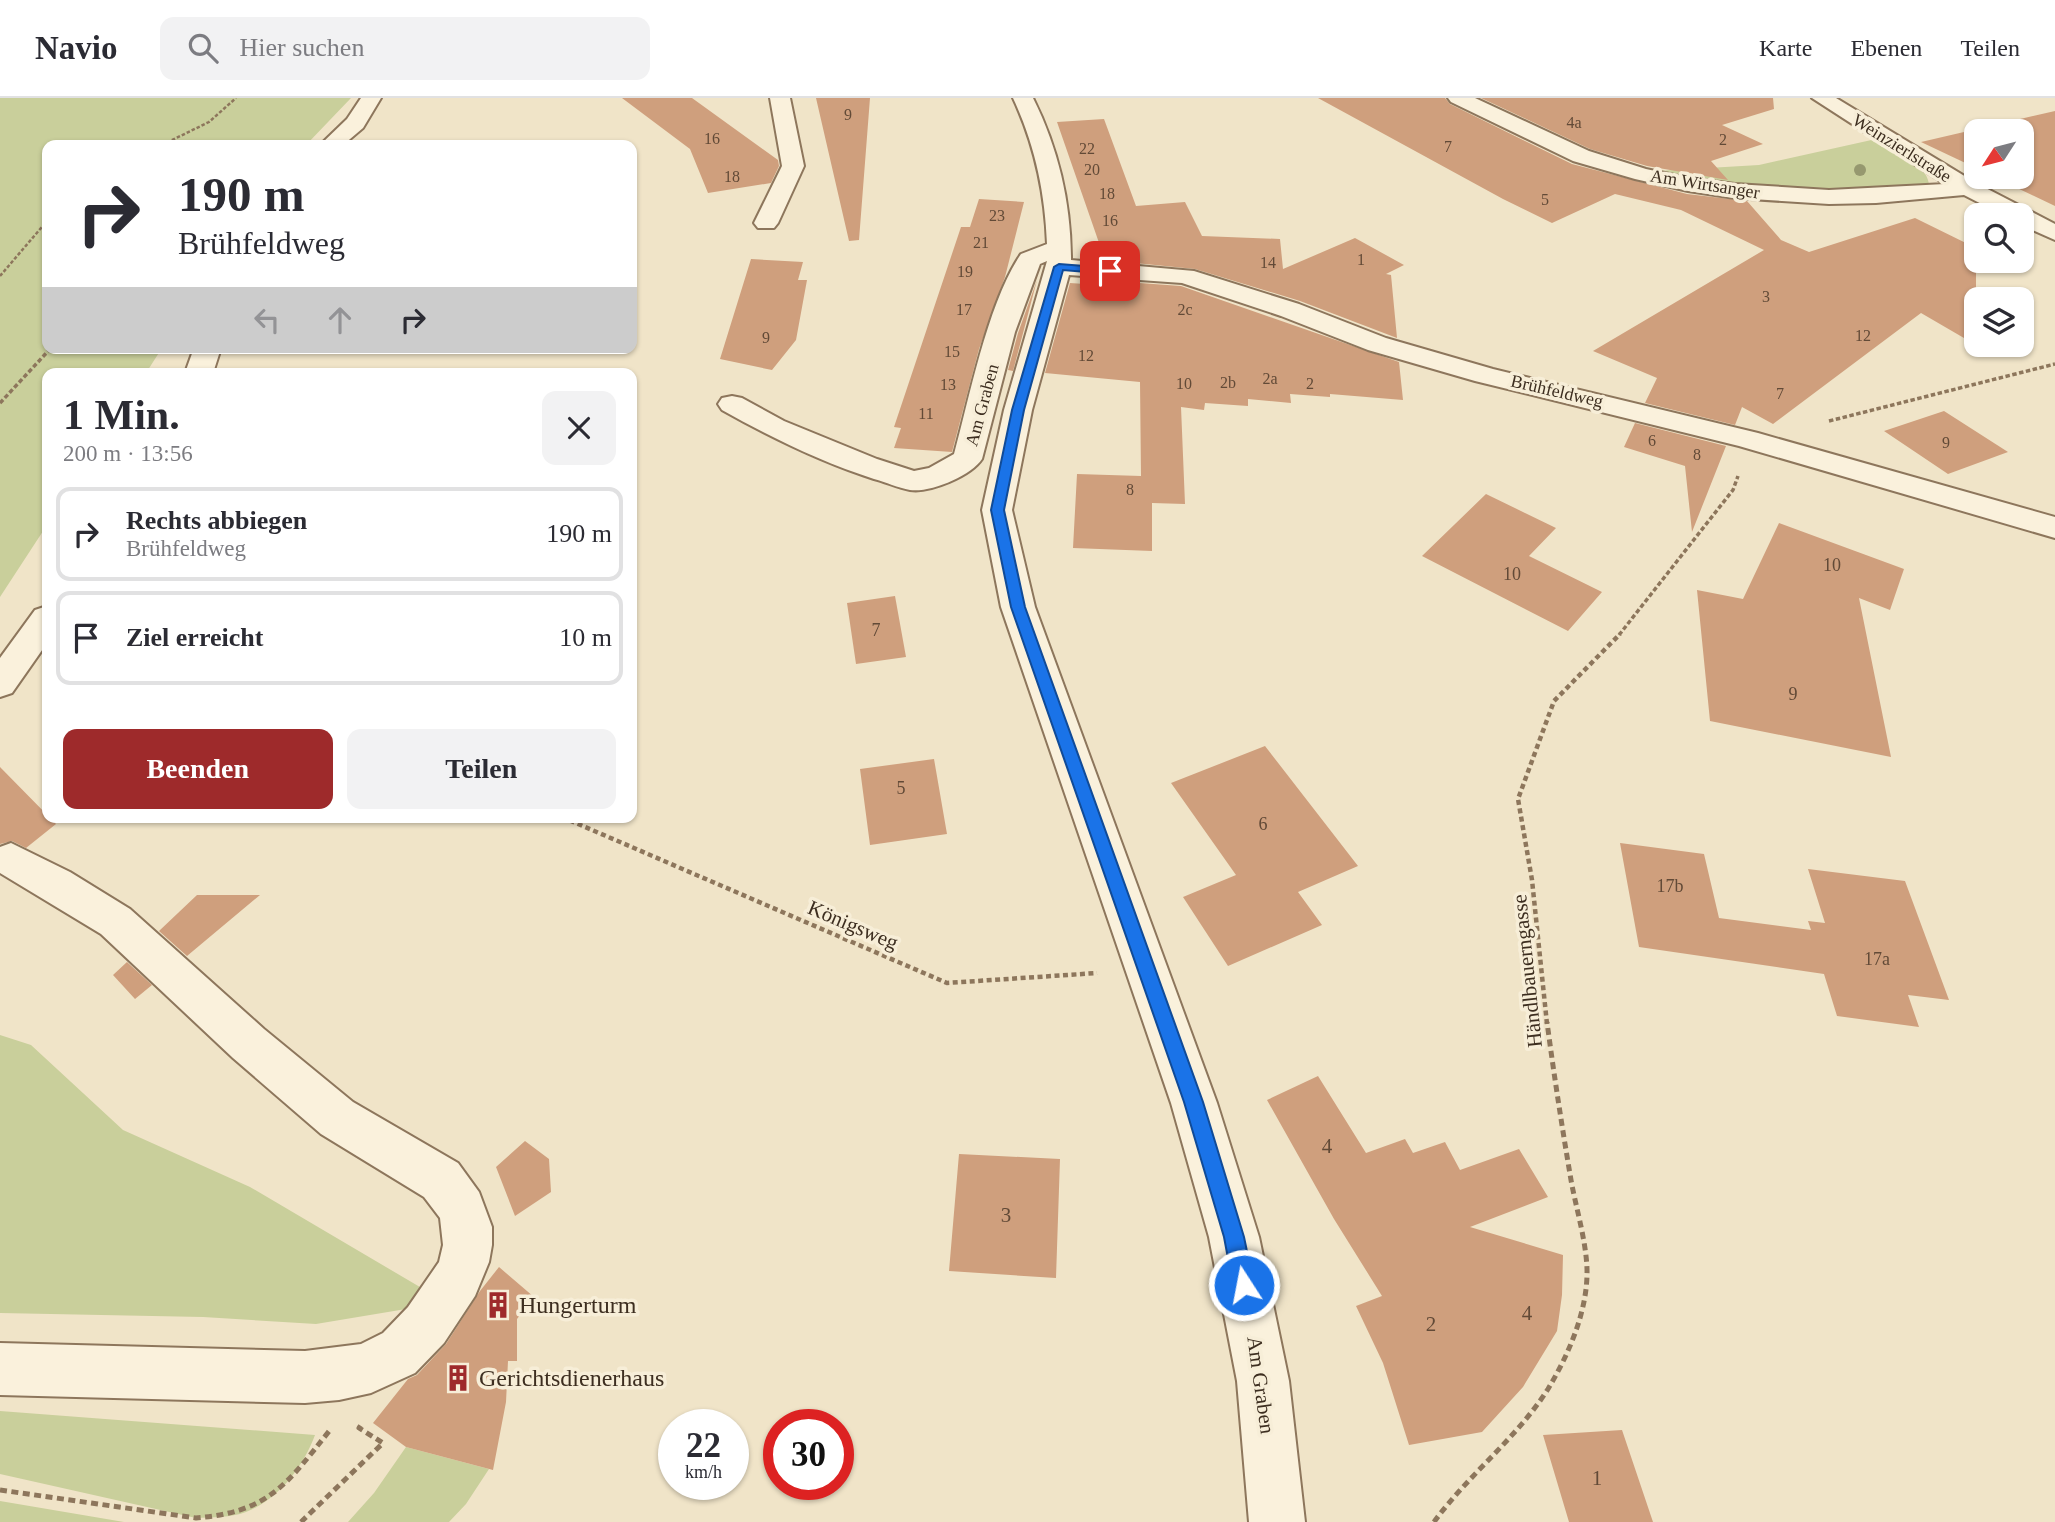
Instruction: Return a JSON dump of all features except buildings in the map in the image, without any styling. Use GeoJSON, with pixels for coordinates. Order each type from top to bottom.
{"type":"FeatureCollection","features":[{"type":"Feature","properties":{"kind":"street"},"geometry":{"type":"LineString","coordinates":[[336,140],[355,123],[370,98]]}},
{"type":"Feature","properties":{"kind":"street"},"geometry":{"type":"LineString","coordinates":[[766,223],[793,166],[780,98]]}},
{"type":"Feature","properties":{"kind":"street","name":"Am Graben"},"geometry":{"type":"LineString","coordinates":[[1023,98],[1033,117],[1051,170],[1060,257],[1018,410],[997,510],[1018,607],[1194,1102],[1234,1237],[1263,1381],[1277,1522]]}},
{"type":"Feature","properties":{"kind":"street","name":"Am Wirtsanger"},"geometry":{"type":"LineString","coordinates":[[1458,98],[1596,162],[1667,181],[1757,193],[1831,196],[1919,194],[1964,188]]}},
{"type":"Feature","properties":{"kind":"street","name":"Weinzierlstraße"},"geometry":{"type":"LineString","coordinates":[[1822,98],[1964,186]]}},
{"type":"Feature","properties":{"kind":"street","name":"Weinzierlstraße"},"geometry":{"type":"LineString","coordinates":[[1970,189],[1996,203]]}},
{"type":"Feature","properties":{"kind":"street","name":"Weinzierlstraße"},"geometry":{"type":"LineString","coordinates":[[2034,222],[2055,233]]}},
{"type":"Feature","properties":{"kind":"street","name":"Am Graben"},"geometry":{"type":"LineString","coordinates":[[732,404],[774,427],[866,466],[913,481],[938,476],[967,459],[996,349],[1030,259],[1060,257]]}},
{"type":"Feature","properties":{"kind":"street","name":"Brühfeldweg"},"geometry":{"type":"LineString","coordinates":[[1060,257],[1185,276],[1290,310],[1377,344],[1485,374],[1748,439],[2055,528]]}},
{"type":"Feature","properties":{"kind":"street"},"geometry":{"type":"LineString","coordinates":[[2,682],[42,625]]}},
{"type":"Feature","properties":{"kind":"street"},"geometry":{"type":"LineString","coordinates":[[0,1369],[305,1377],[371,1368],[394,1357],[413,1340],[445,1303],[465,1263],[467,1247],[463,1214],[453,1194],[438,1177],[339,1121],[196,997],[126,929],[11,860]]}},
{"type":"Feature","properties":{"kind":"path"},"geometry":{"type":"LineString","coordinates":[[172,140],[209,122],[236,98]]}},
{"type":"Feature","properties":{"kind":"path"},"geometry":{"type":"LineString","coordinates":[[0,276],[42,227]]}},
{"type":"Feature","properties":{"kind":"path"},"geometry":{"type":"LineString","coordinates":[[0,403],[45,354]]}},
{"type":"Feature","properties":{"kind":"path"},"geometry":{"type":"LineString","coordinates":[[1889,408],[2007,373],[2055,364]]}},
{"type":"Feature","properties":{"kind":"path","name":"Händlbauerngasse"},"geometry":{"type":"LineString","coordinates":[[1434,1522],[1456,1492],[1525,1419],[1548,1388],[1572,1342],[1584,1301],[1587,1268],[1560,1115],[1544,1001],[1532,880],[1518,799],[1554,701],[1627,627],[1733,490],[1748,439]]}},
{"type":"Feature","properties":{"kind":"path","name":"Königsweg"},"geometry":{"type":"LineString","coordinates":[[576,823],[947,983],[1147,970]]}},
{"type":"Feature","properties":{"kind":"path"},"geometry":{"type":"LineString","coordinates":[[301,1522],[383,1443],[359,1428],[366,1419]]}},
{"type":"Feature","properties":{"kind":"path"},"geometry":{"type":"LineString","coordinates":[[0,1490],[196,1518],[225,1517],[246,1512],[282,1487],[332,1427]]}},
{"type":"Feature","properties":{"kind":"green space"},"geometry":{"type":"Polygon","coordinates":[[[0,98],[351,98],[311,140],[42,140],[42,354],[158,354],[149,368],[42,368],[42,533],[0,597],[0,98]]]}},
{"type":"Feature","properties":{"kind":"green space"},"geometry":{"type":"Polygon","coordinates":[[[1876,139],[1915,163],[1927,176],[1929,184],[1923,187],[1889,188],[1789,187],[1723,182],[1657,171],[1759,165],[1876,139]]]}},
{"type":"Feature","properties":{"kind":"green space"},"geometry":{"type":"Polygon","coordinates":[[[0,1035],[31,1045],[123,1130],[250,1187],[425,1290],[412,1308],[316,1324],[203,1317],[0,1313],[0,1035]]]}},
{"type":"Feature","properties":{"kind":"green space"},"geometry":{"type":"Polygon","coordinates":[[[0,1411],[315,1435],[297,1470],[269,1499],[240,1514],[196,1518],[0,1474],[0,1411]]]}},
{"type":"Feature","properties":{"kind":"green space"},"geometry":{"type":"Polygon","coordinates":[[[406,1447],[489,1469],[466,1504],[449,1522],[348,1522],[374,1493],[406,1447]]]}},
{"type":"Feature","properties":{"kind":"green space"},"geometry":{"type":"Polygon","coordinates":[[[0,1501],[124,1522],[0,1522],[0,1501]]]}},
{"type":"Feature","properties":{"kind":"place","name":"Hungerturm"},"geometry":{"type":"Point","coordinates":[498,1305]}},
{"type":"Feature","properties":{"kind":"place","name":"Gerichtsdienerhaus"},"geometry":{"type":"Point","coordinates":[458,1378]}},
{"type":"Feature","properties":{"kind":"route"},"geometry":{"type":"LineString","coordinates":[[1110,271],[1059,267],[1018,410],[997,510],[1018,607],[1194,1102],[1234,1237],[1244,1285]]}}]}
